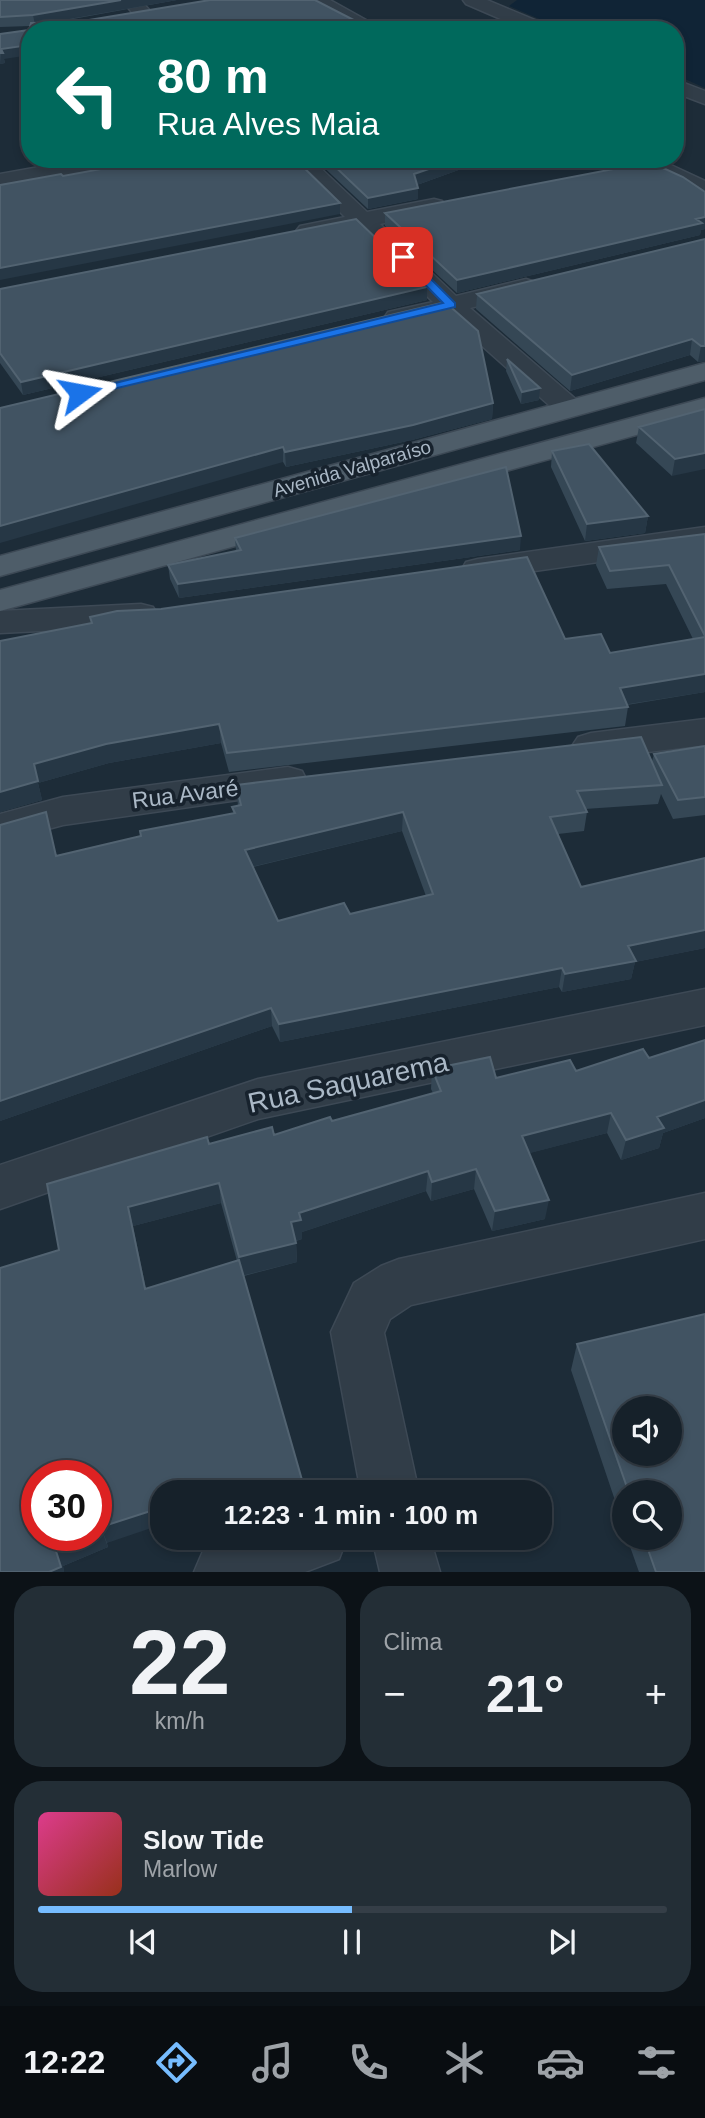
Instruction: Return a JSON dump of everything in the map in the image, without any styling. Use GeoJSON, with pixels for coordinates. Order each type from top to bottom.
{"type":"FeatureCollection","features":[{"type":"Feature","properties":{"kind":"main road","name":"Avenida Valparaíso"},"geometry":{"type":"LineString","coordinates":[[0,566],[705,371]]}},
{"type":"Feature","properties":{"kind":"main road"},"geometry":{"type":"LineString","coordinates":[[653,385],[696,409]]}},
{"type":"Feature","properties":{"kind":"main road","name":"Avenida Valparaíso"},"geometry":{"type":"LineString","coordinates":[[0,601],[696,409]]}},
{"type":"Feature","properties":{"kind":"street"},"geometry":{"type":"LineString","coordinates":[[130,0],[150,21]]}},
{"type":"Feature","properties":{"kind":"street"},"geometry":{"type":"LineString","coordinates":[[316,0],[358,21]]}},
{"type":"Feature","properties":{"kind":"street"},"geometry":{"type":"LineString","coordinates":[[481,1],[523,21]]}},
{"type":"Feature","properties":{"kind":"street"},"geometry":{"type":"LineString","coordinates":[[119,18],[171,10]]}},
{"type":"Feature","properties":{"kind":"street"},"geometry":{"type":"LineString","coordinates":[[684,89],[705,98]]}},
{"type":"Feature","properties":{"kind":"street"},"geometry":{"type":"LineString","coordinates":[[0,181],[72,168]]}},
{"type":"Feature","properties":{"kind":"street"},"geometry":{"type":"LineString","coordinates":[[307,168],[451,305],[569,408]]}},
{"type":"Feature","properties":{"kind":"street"},"geometry":{"type":"LineString","coordinates":[[647,168],[705,190]]}},
{"type":"Feature","properties":{"kind":"street"},"geometry":{"type":"LineString","coordinates":[[281,236],[457,201]]}},
{"type":"Feature","properties":{"kind":"street"},"geometry":{"type":"LineString","coordinates":[[371,324],[544,282]]}},
{"type":"Feature","properties":{"kind":"street"},"geometry":{"type":"LineString","coordinates":[[447,573],[705,537]]}},
{"type":"Feature","properties":{"kind":"street"},"geometry":{"type":"LineString","coordinates":[[0,622],[176,612]]}},
{"type":"Feature","properties":{"kind":"street"},"geometry":{"type":"LineString","coordinates":[[558,750],[705,732]]}},
{"type":"Feature","properties":{"kind":"street","name":"Rua Avaré"},"geometry":{"type":"LineString","coordinates":[[0,828],[63,811],[325,777]]}},
{"type":"Feature","properties":{"kind":"street","name":"Rua Saquarema"},"geometry":{"type":"LineString","coordinates":[[0,1186],[258,1099],[705,1007]]}},
{"type":"Feature","properties":{"kind":"street"},"geometry":{"type":"LineString","coordinates":[[387,1480],[357,1332],[372,1301],[398,1283],[705,1216]]}},
{"type":"Feature","properties":{"kind":"street"},"geometry":{"type":"LineString","coordinates":[[224,1572],[285,1550]]}},
{"type":"Feature","properties":{"kind":"street"},"geometry":{"type":"LineString","coordinates":[[404,1550],[410,1572]]}},
{"type":"Feature","properties":{"kind":"water"},"geometry":{"type":"Polygon","coordinates":[[[517,0],[705,0],[705,88],[684,79],[684,21],[544,21],[509,6],[517,0]]]}},
{"type":"Feature","properties":{"kind":"building"},"geometry":{"type":"Polygon","coordinates":[[[0,0],[121,0],[33,15],[0,17],[0,0]]]}},
{"type":"Feature","properties":{"kind":"building"},"geometry":{"type":"Polygon","coordinates":[[[210,0],[315,0],[356,21],[83,21],[210,0]]]}},
{"type":"Feature","properties":{"kind":"building"},"geometry":{"type":"Polygon","coordinates":[[[21,31],[21,46],[1,49],[3,53],[0,53],[0,34],[21,31]]]}},
{"type":"Feature","properties":{"kind":"building"},"geometry":{"type":"Polygon","coordinates":[[[107,168],[304,168],[340,203],[0,268],[0,185],[61,174],[63,176],[107,168]]]}},
{"type":"Feature","properties":{"kind":"building"},"geometry":{"type":"Polygon","coordinates":[[[336,168],[432,168],[414,174],[418,188],[368,198],[336,168]]]}},
{"type":"Feature","properties":{"kind":"building"},"geometry":{"type":"Polygon","coordinates":[[[619,168],[663,168],[705,192],[705,217],[696,219],[702,223],[457,280],[385,213],[619,168]]]}},
{"type":"Feature","properties":{"kind":"building"},"geometry":{"type":"Polygon","coordinates":[[[356,219],[427,287],[21,382],[0,353],[0,289],[356,219]]]}},
{"type":"Feature","properties":{"kind":"building"},"geometry":{"type":"Polygon","coordinates":[[[705,239],[705,346],[692,339],[572,375],[477,294],[705,239]]]}},
{"type":"Feature","properties":{"kind":"building"},"geometry":{"type":"Polygon","coordinates":[[[445,302],[478,331],[493,403],[413,425],[285,452],[283,447],[0,526],[0,408],[445,302]]]}},
{"type":"Feature","properties":{"kind":"building"},"geometry":{"type":"Polygon","coordinates":[[[507,359],[540,388],[522,392],[507,359]]]}},
{"type":"Feature","properties":{"kind":"building"},"geometry":{"type":"Polygon","coordinates":[[[705,409],[705,453],[675,459],[639,427],[705,409]]]}},
{"type":"Feature","properties":{"kind":"building"},"geometry":{"type":"Polygon","coordinates":[[[589,444],[648,516],[587,524],[552,451],[589,444]]]}},
{"type":"Feature","properties":{"kind":"building"},"geometry":{"type":"Polygon","coordinates":[[[506,467],[521,536],[178,584],[168,565],[241,550],[235,538],[506,467]]]}},
{"type":"Feature","properties":{"kind":"building"},"geometry":{"type":"Polygon","coordinates":[[[705,534],[705,636],[669,565],[610,571],[599,547],[705,534]]]}},
{"type":"Feature","properties":{"kind":"building"},"geometry":{"type":"Polygon","coordinates":[[[527,557],[565,639],[601,634],[610,653],[705,637],[705,674],[620,688],[628,707],[227,753],[219,724],[106,744],[34,764],[38,781],[0,792],[0,641],[92,623],[90,617],[117,611],[161,609],[527,557]]]}},
{"type":"Feature","properties":{"kind":"building"},"geometry":{"type":"Polygon","coordinates":[[[641,737],[662,785],[577,791],[587,812],[550,817],[581,887],[705,858],[705,930],[628,946],[636,961],[565,974],[562,968],[279,1024],[271,1008],[0,1101],[0,825],[46,812],[56,856],[141,836],[140,831],[235,813],[232,807],[241,805],[236,785],[641,737]],[[403,812],[245,850],[278,921],[344,903],[350,914],[433,894],[403,812]]]}},
{"type":"Feature","properties":{"kind":"building"},"geometry":{"type":"Polygon","coordinates":[[[705,746],[705,797],[678,800],[654,754],[705,746]]]}},
{"type":"Feature","properties":{"kind":"building"},"geometry":{"type":"Polygon","coordinates":[[[705,1040],[705,1100],[657,1117],[664,1128],[626,1140],[611,1113],[522,1136],[549,1200],[495,1211],[476,1169],[432,1182],[428,1171],[299,1213],[301,1220],[291,1222],[296,1243],[239,1257],[219,1183],[128,1207],[145,1289],[239,1260],[302,1480],[150,1480],[150,1511],[112,1523],[112,1460],[21,1460],[21,1551],[56,1551],[61,1567],[49,1572],[0,1572],[0,1268],[59,1250],[47,1184],[207,1137],[209,1144],[272,1127],[274,1135],[330,1117],[332,1121],[441,1091],[432,1069],[490,1057],[496,1078],[570,1060],[576,1071],[643,1049],[649,1058],[705,1040]]]}},
{"type":"Feature","properties":{"kind":"building"},"geometry":{"type":"Polygon","coordinates":[[[705,1314],[705,1572],[656,1572],[648,1550],[682,1550],[682,1480],[624,1480],[620,1466],[682,1466],[682,1396],[612,1396],[612,1444],[577,1344],[705,1314]]]}},
{"type":"Feature","properties":{"kind":"route"},"geometry":{"type":"LineString","coordinates":[[80,393],[451,305],[403,257]]}}]}
